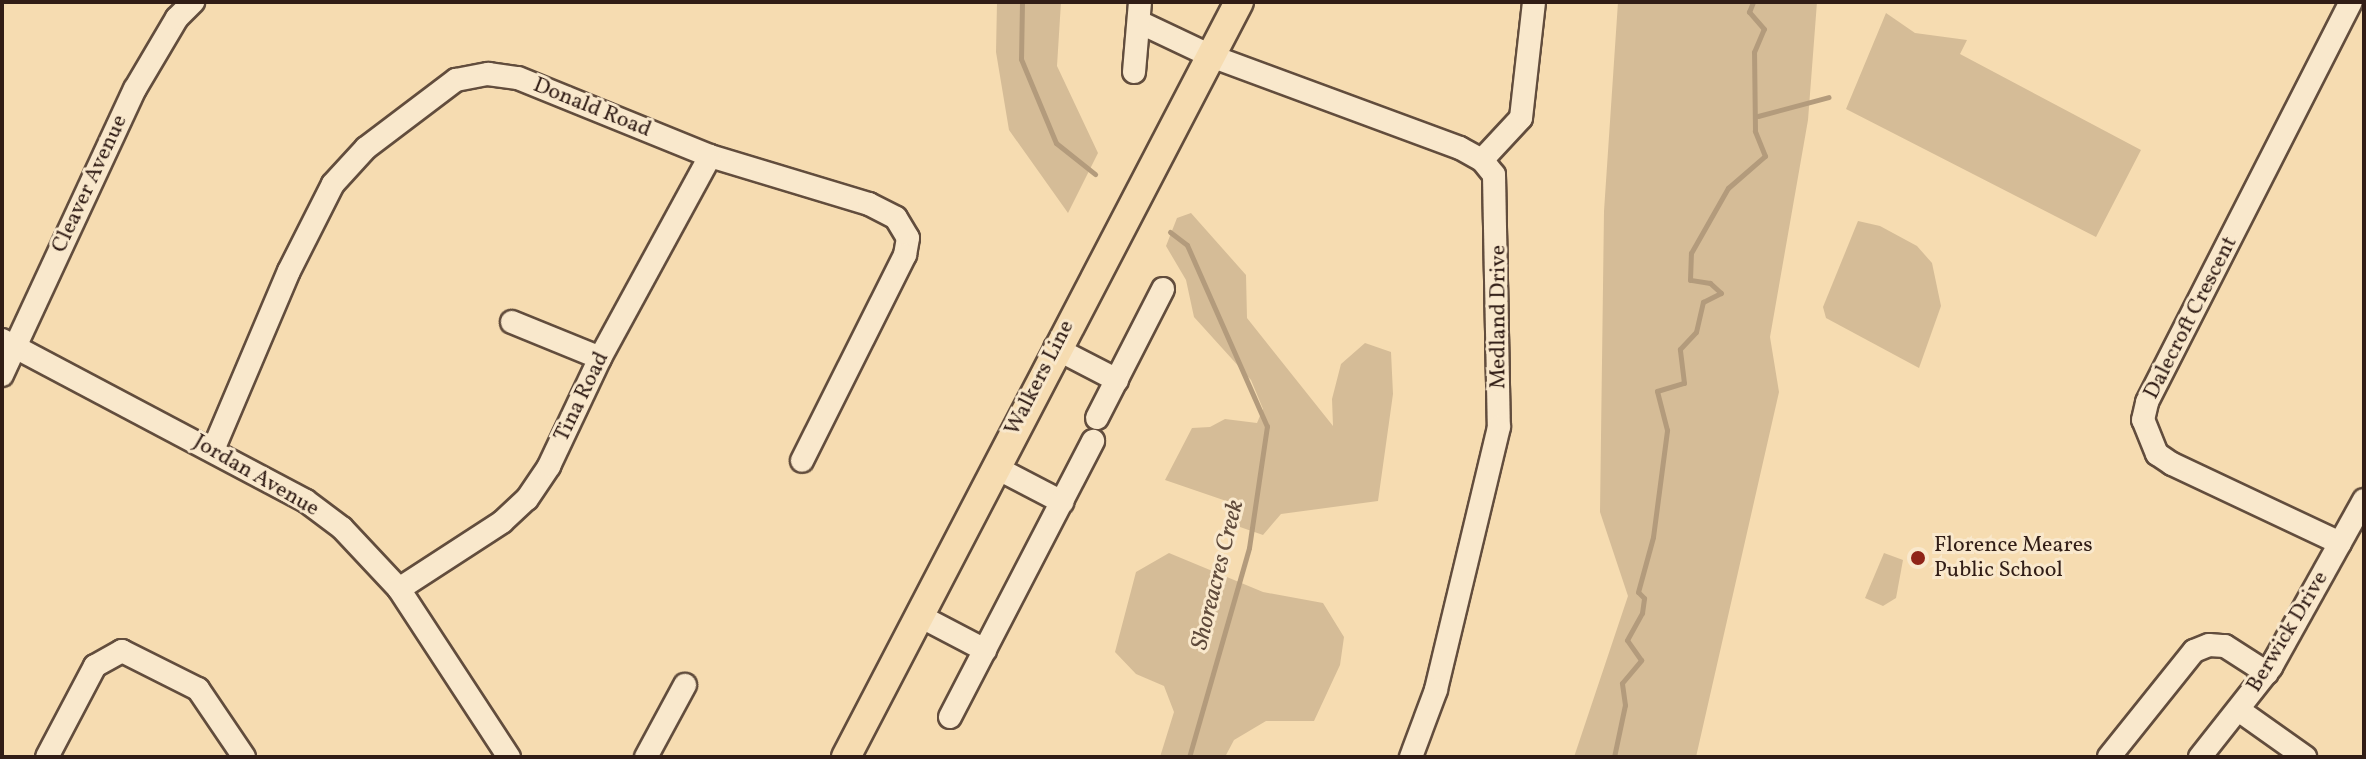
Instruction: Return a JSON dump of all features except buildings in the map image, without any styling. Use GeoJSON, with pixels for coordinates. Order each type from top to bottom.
{"type":"FeatureCollection","features":[{"type":"Feature","properties":{"kind":"main road","name":"Walkers Line"},"geometry":{"type":"LineString","coordinates":[[846,757],[1055,348],[1239,2]]}},
{"type":"Feature","properties":{"kind":"street","name":"Cleaver Avenue"},"geometry":{"type":"LineString","coordinates":[[2,375],[9,343],[128,102],[177,18],[193,2]]}},
{"type":"Feature","properties":{"kind":"street"},"geometry":{"type":"LineString","coordinates":[[1134,72],[1139,12],[1211,56],[1482,160],[1521,118],[1534,2]]}},
{"type":"Feature","properties":{"kind":"street","name":"Dalecroft Crescent"},"geometry":{"type":"LineString","coordinates":[[2340,543],[2172,464],[2157,454],[2143,420],[2147,402],[2351,2]]}},
{"type":"Feature","properties":{"kind":"street","name":"Donald Road"},"geometry":{"type":"LineString","coordinates":[[213,450],[289,271],[333,184],[366,148],[456,80],[488,74],[518,78],[710,156],[869,204],[896,218],[908,238],[905,255],[802,461]]}},
{"type":"Feature","properties":{"kind":"street","name":"Tina Road"},"geometry":{"type":"LineString","coordinates":[[399,589],[502,522],[527,499],[549,466],[600,358],[710,156]]}},
{"type":"Feature","properties":{"kind":"street","name":"Medland Drive"},"geometry":{"type":"LineString","coordinates":[[1411,757],[1436,690],[1499,427],[1498,191],[1482,160]]}},
{"type":"Feature","properties":{"kind":"street"},"geometry":{"type":"LineString","coordinates":[[1097,418],[1163,289]]}},
{"type":"Feature","properties":{"kind":"street"},"geometry":{"type":"LineString","coordinates":[[512,322],[600,358]]}},
{"type":"Feature","properties":{"kind":"street","name":"Jordan Avenue"},"geometry":{"type":"LineString","coordinates":[[9,343],[306,501],[342,528],[399,589],[509,757]]}},
{"type":"Feature","properties":{"kind":"street"},"geometry":{"type":"LineString","coordinates":[[1055,348],[1117,380]]}},
{"type":"Feature","properties":{"kind":"street"},"geometry":{"type":"LineString","coordinates":[[950,717],[1093,441]]}},
{"type":"Feature","properties":{"kind":"street"},"geometry":{"type":"LineString","coordinates":[[995,467],[1062,502]]}},
{"type":"Feature","properties":{"kind":"street","name":"Berwick Drive"},"geometry":{"type":"LineString","coordinates":[[2200,757],[2240,711],[2267,673],[2364,500]]}},
{"type":"Feature","properties":{"kind":"street"},"geometry":{"type":"LineString","coordinates":[[918,615],[985,650]]}},
{"type":"Feature","properties":{"kind":"street"},"geometry":{"type":"LineString","coordinates":[[2109,757],[2194,651],[2225,646],[2267,673]]}},
{"type":"Feature","properties":{"kind":"street"},"geometry":{"type":"LineString","coordinates":[[47,757],[95,666],[122,651],[198,689],[244,757]]}},
{"type":"Feature","properties":{"kind":"street"},"geometry":{"type":"LineString","coordinates":[[646,757],[685,685]]}},
{"type":"Feature","properties":{"kind":"street"},"geometry":{"type":"LineString","coordinates":[[2240,711],[2305,757]]}},
{"type":"Feature","properties":{"kind":"shaded area"},"geometry":{"type":"Polygon","coordinates":[[[997,2],[1061,2],[1057,66],[1098,153],[1068,213],[1009,130],[996,52],[997,2]]]}},
{"type":"Feature","properties":{"kind":"shaded area"},"geometry":{"type":"Polygon","coordinates":[[[1618,2],[1817,2],[1808,120],[1770,337],[1779,392],[1696,757],[1574,757],[1628,596],[1600,512],[1604,211],[1618,2]]]}},
{"type":"Feature","properties":{"kind":"shaded area"},"geometry":{"type":"Polygon","coordinates":[[[1886,13],[1915,33],[1967,40],[1960,54],[2141,150],[2096,237],[1846,109],[1886,13]]]}},
{"type":"Feature","properties":{"kind":"shaded area"},"geometry":{"type":"Polygon","coordinates":[[[1191,213],[1246,275],[1247,318],[1333,426],[1332,399],[1341,364],[1365,343],[1391,352],[1393,394],[1378,501],[1281,514],[1263,535],[1240,527],[1235,504],[1165,480],[1192,428],[1210,427],[1225,419],[1257,423],[1263,409],[1251,380],[1194,317],[1186,280],[1166,246],[1177,218],[1191,213]]]}},
{"type":"Feature","properties":{"kind":"shaded area"},"geometry":{"type":"Polygon","coordinates":[[[1858,221],[1880,226],[1917,246],[1932,263],[1941,306],[1919,368],[1826,318],[1823,307],[1858,221]]]}},
{"type":"Feature","properties":{"kind":"shaded area"},"geometry":{"type":"Polygon","coordinates":[[[1169,553],[1263,592],[1323,603],[1344,637],[1340,665],[1314,721],[1266,721],[1234,740],[1225,757],[1160,757],[1174,712],[1164,686],[1136,674],[1115,652],[1136,572],[1169,553]]]}},
{"type":"Feature","properties":{"kind":"shaded area"},"geometry":{"type":"Polygon","coordinates":[[[1884,553],[1903,560],[1896,598],[1883,606],[1865,598],[1884,553]]]}},
{"type":"Feature","properties":{"kind":"waterway","name":"Shoreacres Creek"},"geometry":{"type":"LineString","coordinates":[[1022,2],[1021,59],[1056,143],[1095,174]]}},
{"type":"Feature","properties":{"kind":"waterway","name":"Shoreacres Creek"},"geometry":{"type":"LineString","coordinates":[[1614,757],[1625,705],[1622,683],[1641,660],[1627,640],[1642,613],[1644,598],[1638,592],[1653,537],[1667,430],[1657,391],[1684,383],[1680,349],[1696,332],[1703,302],[1721,293],[1710,283],[1690,280],[1691,253],[1728,188],[1765,156],[1755,131],[1754,52],[1764,29],[1749,12],[1753,2]]}},
{"type":"Feature","properties":{"kind":"waterway","name":"Shoreacres Creek"},"geometry":{"type":"LineString","coordinates":[[1758,116],[1829,97]]}},
{"type":"Feature","properties":{"kind":"waterway","name":"Shoreacres Creek"},"geometry":{"type":"LineString","coordinates":[[1170,232],[1187,245],[1267,426],[1249,548],[1189,757]]}},
{"type":"Feature","properties":{"kind":"place","name":"Florence Meares Public School"},"geometry":{"type":"Point","coordinates":[1918,558]}}]}
